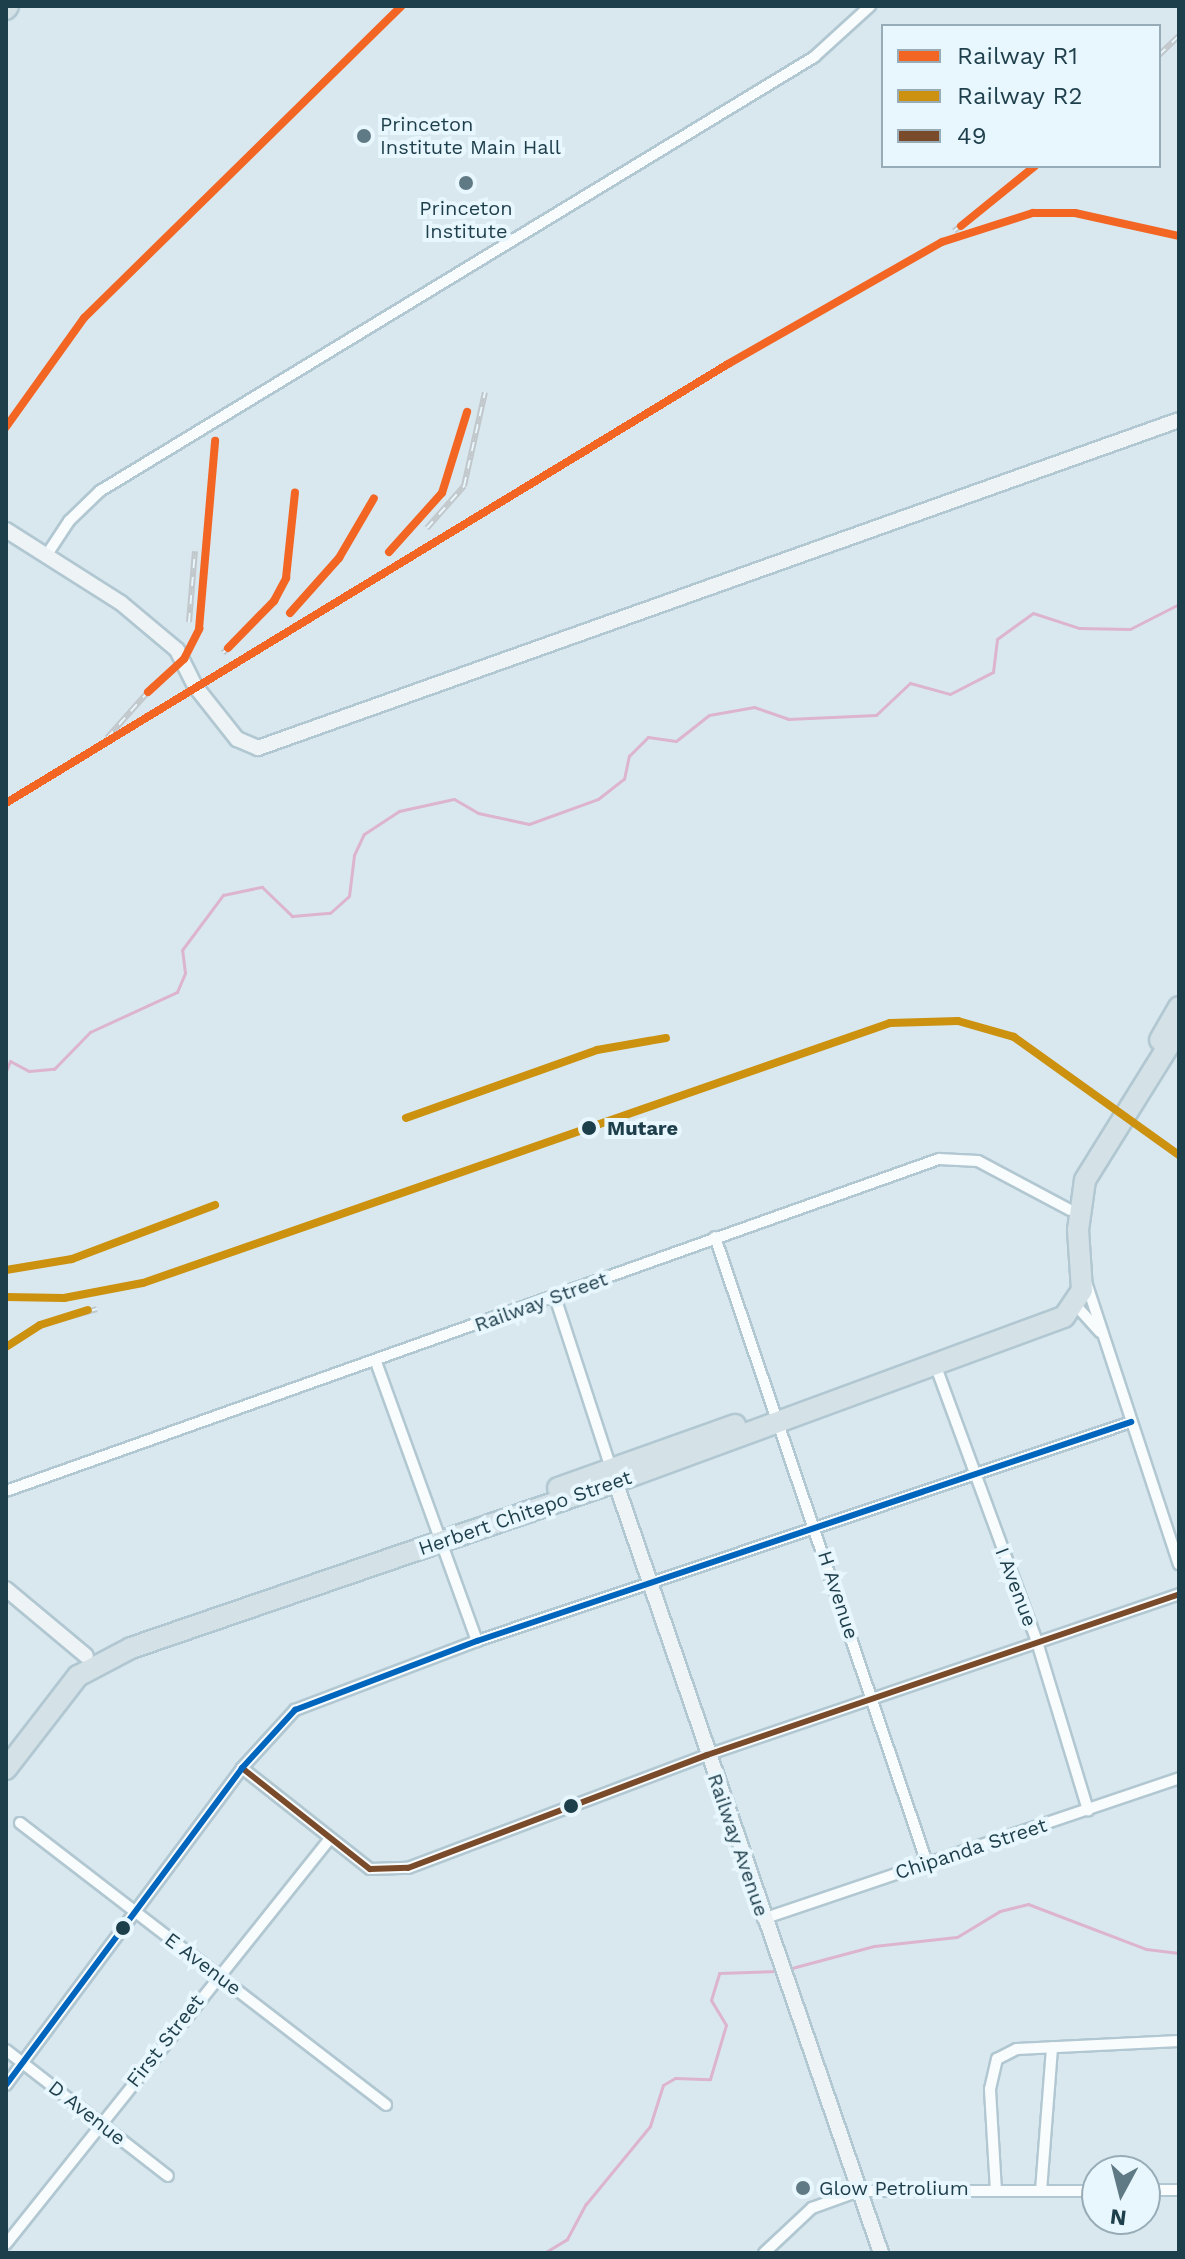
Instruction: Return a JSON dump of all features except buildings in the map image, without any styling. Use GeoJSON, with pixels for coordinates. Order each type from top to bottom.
{"type":"FeatureCollection","features":[{"type":"Feature","properties":{"kind":"highway"},"geometry":{"type":"LineString","coordinates":[[1072,1301],[1070,1210],[1086,1154],[1179,1007]]}},
{"type":"Feature","properties":{"kind":"highway"},"geometry":{"type":"LineString","coordinates":[[1072,1301],[1083,1275],[1078,1230],[1085,1180],[1179,1029]]}},
{"type":"Feature","properties":{"kind":"highway","name":"Herbert Chitepo Street"},"geometry":{"type":"LineString","coordinates":[[778,1417],[936,1367],[1049,1326],[1072,1301]]}},
{"type":"Feature","properties":{"kind":"highway","name":"Herbert Chitepo Street"},"geometry":{"type":"LineString","coordinates":[[6,1749],[86,1656],[778,1417],[1018,1325],[1072,1301]]}},
{"type":"Feature","properties":{"kind":"highway","name":"Herbert Chitepo Street"},"geometry":{"type":"LineString","coordinates":[[6,1769],[64,1692],[94,1666],[435,1537]]}},
{"type":"Feature","properties":{"kind":"street"},"geometry":{"type":"LineString","coordinates":[[46,556],[100,491],[814,57],[870,6]]}},
{"type":"Feature","properties":{"kind":"street"},"geometry":{"type":"LineString","coordinates":[[6,530],[121,603],[177,650],[237,739],[258,748],[1179,420]]}},
{"type":"Feature","properties":{"kind":"street","name":"Railway Street"},"geometry":{"type":"LineString","coordinates":[[6,1491],[376,1362],[715,1237],[958,1156],[1070,1210]]}},
{"type":"Feature","properties":{"kind":"street","name":"H Avenue"},"geometry":{"type":"LineString","coordinates":[[715,1237],[927,1863]]}},
{"type":"Feature","properties":{"kind":"street"},"geometry":{"type":"LineString","coordinates":[[1083,1275],[1179,1564]]}},
{"type":"Feature","properties":{"kind":"street","name":"Railway Avenue"},"geometry":{"type":"LineString","coordinates":[[555,1297],[774,1953],[881,2253]]}},
{"type":"Feature","properties":{"kind":"street"},"geometry":{"type":"LineString","coordinates":[[1072,1301],[1106,1340]]}},
{"type":"Feature","properties":{"kind":"street"},"geometry":{"type":"LineString","coordinates":[[376,1362],[435,1537],[477,1641]]}},
{"type":"Feature","properties":{"kind":"street","name":"I Avenue"},"geometry":{"type":"LineString","coordinates":[[936,1367],[972,1474],[1037,1642],[1088,1810]]}},
{"type":"Feature","properties":{"kind":"street"},"geometry":{"type":"LineString","coordinates":[[6,2085],[242,1768],[295,1710],[477,1641],[1131,1422]]}},
{"type":"Feature","properties":{"kind":"street"},"geometry":{"type":"LineString","coordinates":[[6,1589],[86,1656]]}},
{"type":"Feature","properties":{"kind":"street"},"geometry":{"type":"LineString","coordinates":[[242,1768],[328,1841],[370,1869],[408,1868],[707,1755],[1179,1594]]}},
{"type":"Feature","properties":{"kind":"street","name":"Chipanda Street"},"geometry":{"type":"LineString","coordinates":[[763,1919],[1179,1778]]}},
{"type":"Feature","properties":{"kind":"street","name":"E Avenue"},"geometry":{"type":"LineString","coordinates":[[20,1823],[386,2105]]}},
{"type":"Feature","properties":{"kind":"street","name":"First Street"},"geometry":{"type":"LineString","coordinates":[[6,2244],[217,1975],[328,1841]]}},
{"type":"Feature","properties":{"kind":"street"},"geometry":{"type":"LineString","coordinates":[[996,2191],[990,2089],[997,2059],[1017,2049],[1179,2041]]}},
{"type":"Feature","properties":{"kind":"street"},"geometry":{"type":"LineString","coordinates":[[1041,2191],[1052,2047]]}},
{"type":"Feature","properties":{"kind":"street","name":"D Avenue"},"geometry":{"type":"LineString","coordinates":[[6,2050],[168,2176]]}},
{"type":"Feature","properties":{"kind":"street"},"geometry":{"type":"LineString","coordinates":[[764,2253],[812,2208],[859,2191],[1081,2191]]}},
{"type":"Feature","properties":{"kind":"waterway"},"geometry":{"type":"LineString","coordinates":[[6,1071],[10,1061],[29,1071],[54,1069],[90,1032],[177,992],[185,973],[182,950],[223,895],[262,887],[292,916],[330,913],[349,896],[354,855],[364,834],[399,811],[454,799],[478,813],[529,824],[598,799],[624,779],[629,756],[648,737],[676,741],[709,715],[754,707],[788,719],[876,715],[910,683],[950,694],[993,672],[997,639],[1033,613],[1079,628],[1130,629],[1179,604]]}},
{"type":"Feature","properties":{"kind":"waterway"},"geometry":{"type":"LineString","coordinates":[[788,1969],[874,1946],[957,1937],[1000,1911],[1028,1904],[1146,1949],[1179,1953]]}},
{"type":"Feature","properties":{"kind":"waterway"},"geometry":{"type":"LineString","coordinates":[[544,2253],[567,2239],[586,2204],[650,2126],[663,2085],[675,2078],[710,2079],[726,2025],[711,2000],[719,1973],[780,1971]]}},
{"type":"Feature","properties":{"kind":"railway"},"geometry":{"type":"LineString","coordinates":[[6,427],[84,318],[402,6]]}},
{"type":"Feature","properties":{"kind":"railway"},"geometry":{"type":"LineString","coordinates":[[1161,53],[1179,36]]}},
{"type":"Feature","properties":{"kind":"railway"},"geometry":{"type":"LineString","coordinates":[[954,231],[1033,168]]}},
{"type":"Feature","properties":{"kind":"railway"},"geometry":{"type":"LineString","coordinates":[[6,803],[728,364],[942,242],[1033,213],[1075,213],[1179,236]]}},
{"type":"Feature","properties":{"kind":"railway"},"geometry":{"type":"LineString","coordinates":[[427,528],[464,486],[485,392]]}},
{"type":"Feature","properties":{"kind":"railway"},"geometry":{"type":"LineString","coordinates":[[389,552],[442,493],[467,412]]}},
{"type":"Feature","properties":{"kind":"railway"},"geometry":{"type":"LineString","coordinates":[[148,692],[184,659],[199,629],[215,441]]}},
{"type":"Feature","properties":{"kind":"railway"},"geometry":{"type":"LineString","coordinates":[[223,653],[274,601],[286,578],[295,492]]}},
{"type":"Feature","properties":{"kind":"railway"},"geometry":{"type":"LineString","coordinates":[[290,613],[339,558],[374,498]]}},
{"type":"Feature","properties":{"kind":"railway"},"geometry":{"type":"LineString","coordinates":[[189,622],[195,551]]}},
{"type":"Feature","properties":{"kind":"railway"},"geometry":{"type":"LineString","coordinates":[[107,738],[154,685]]}},
{"type":"Feature","properties":{"kind":"railway"},"geometry":{"type":"LineString","coordinates":[[6,1297],[64,1298],[143,1283],[890,1023],[958,1021],[1014,1037],[1179,1155]]}},
{"type":"Feature","properties":{"kind":"railway"},"geometry":{"type":"LineString","coordinates":[[406,1118],[597,1050],[666,1038]]}},
{"type":"Feature","properties":{"kind":"railway"},"geometry":{"type":"LineString","coordinates":[[6,1270],[72,1259],[215,1205]]}},
{"type":"Feature","properties":{"kind":"railway"},"geometry":{"type":"LineString","coordinates":[[6,1347],[40,1325],[97,1309]]}},
{"type":"Feature","properties":{"kind":"rail line","name":"R1"},"geometry":{"type":"LineString","coordinates":[[6,427],[84,318],[402,6]]}},
{"type":"Feature","properties":{"kind":"rail line","name":"R1"},"geometry":{"type":"LineString","coordinates":[[961,226],[1033,168]]}},
{"type":"Feature","properties":{"kind":"rail line","name":"R1"},"geometry":{"type":"LineString","coordinates":[[6,803],[728,364],[942,242],[1033,213],[1075,213],[1179,236]]}},
{"type":"Feature","properties":{"kind":"rail line","name":"R1"},"geometry":{"type":"LineString","coordinates":[[389,552],[442,493],[467,412]]}},
{"type":"Feature","properties":{"kind":"rail line","name":"R1"},"geometry":{"type":"LineString","coordinates":[[148,692],[184,659],[199,629],[215,441]]}},
{"type":"Feature","properties":{"kind":"rail line","name":"R1"},"geometry":{"type":"LineString","coordinates":[[228,648],[274,601],[286,578],[295,492]]}},
{"type":"Feature","properties":{"kind":"rail line","name":"R1"},"geometry":{"type":"LineString","coordinates":[[290,613],[339,558],[374,498]]}},
{"type":"Feature","properties":{"kind":"rail line","name":"R2"},"geometry":{"type":"LineString","coordinates":[[6,1297],[64,1298],[143,1283],[890,1023],[958,1021],[1014,1037],[1179,1155]]}},
{"type":"Feature","properties":{"kind":"rail line","name":"R2"},"geometry":{"type":"LineString","coordinates":[[406,1118],[597,1050],[666,1038]]}},
{"type":"Feature","properties":{"kind":"rail line","name":"R2"},"geometry":{"type":"LineString","coordinates":[[6,1270],[72,1259],[215,1205]]}},
{"type":"Feature","properties":{"kind":"rail line","name":"R2"},"geometry":{"type":"LineString","coordinates":[[6,1347],[40,1325],[88,1310]]}},
{"type":"Feature","properties":{"kind":"transit line"},"geometry":{"type":"LineString","coordinates":[[6,2085],[242,1768],[295,1710],[477,1641],[1131,1422]]}},
{"type":"Feature","properties":{"kind":"transit line","name":"49"},"geometry":{"type":"LineString","coordinates":[[242,1768],[370,1869],[408,1868],[707,1755],[1179,1594]]}},
{"type":"Feature","properties":{"kind":"place","name":"Princeton Institute Main Hall"},"geometry":{"type":"Point","coordinates":[364,136]}},
{"type":"Feature","properties":{"kind":"place","name":"Princeton Institute"},"geometry":{"type":"Point","coordinates":[466,183]}},
{"type":"Feature","properties":{"kind":"place","name":"Mutare"},"geometry":{"type":"Point","coordinates":[589,1128]}},
{"type":"Feature","properties":{"kind":"place","name":"Glow Petrolium"},"geometry":{"type":"Point","coordinates":[803,2188]}}]}
